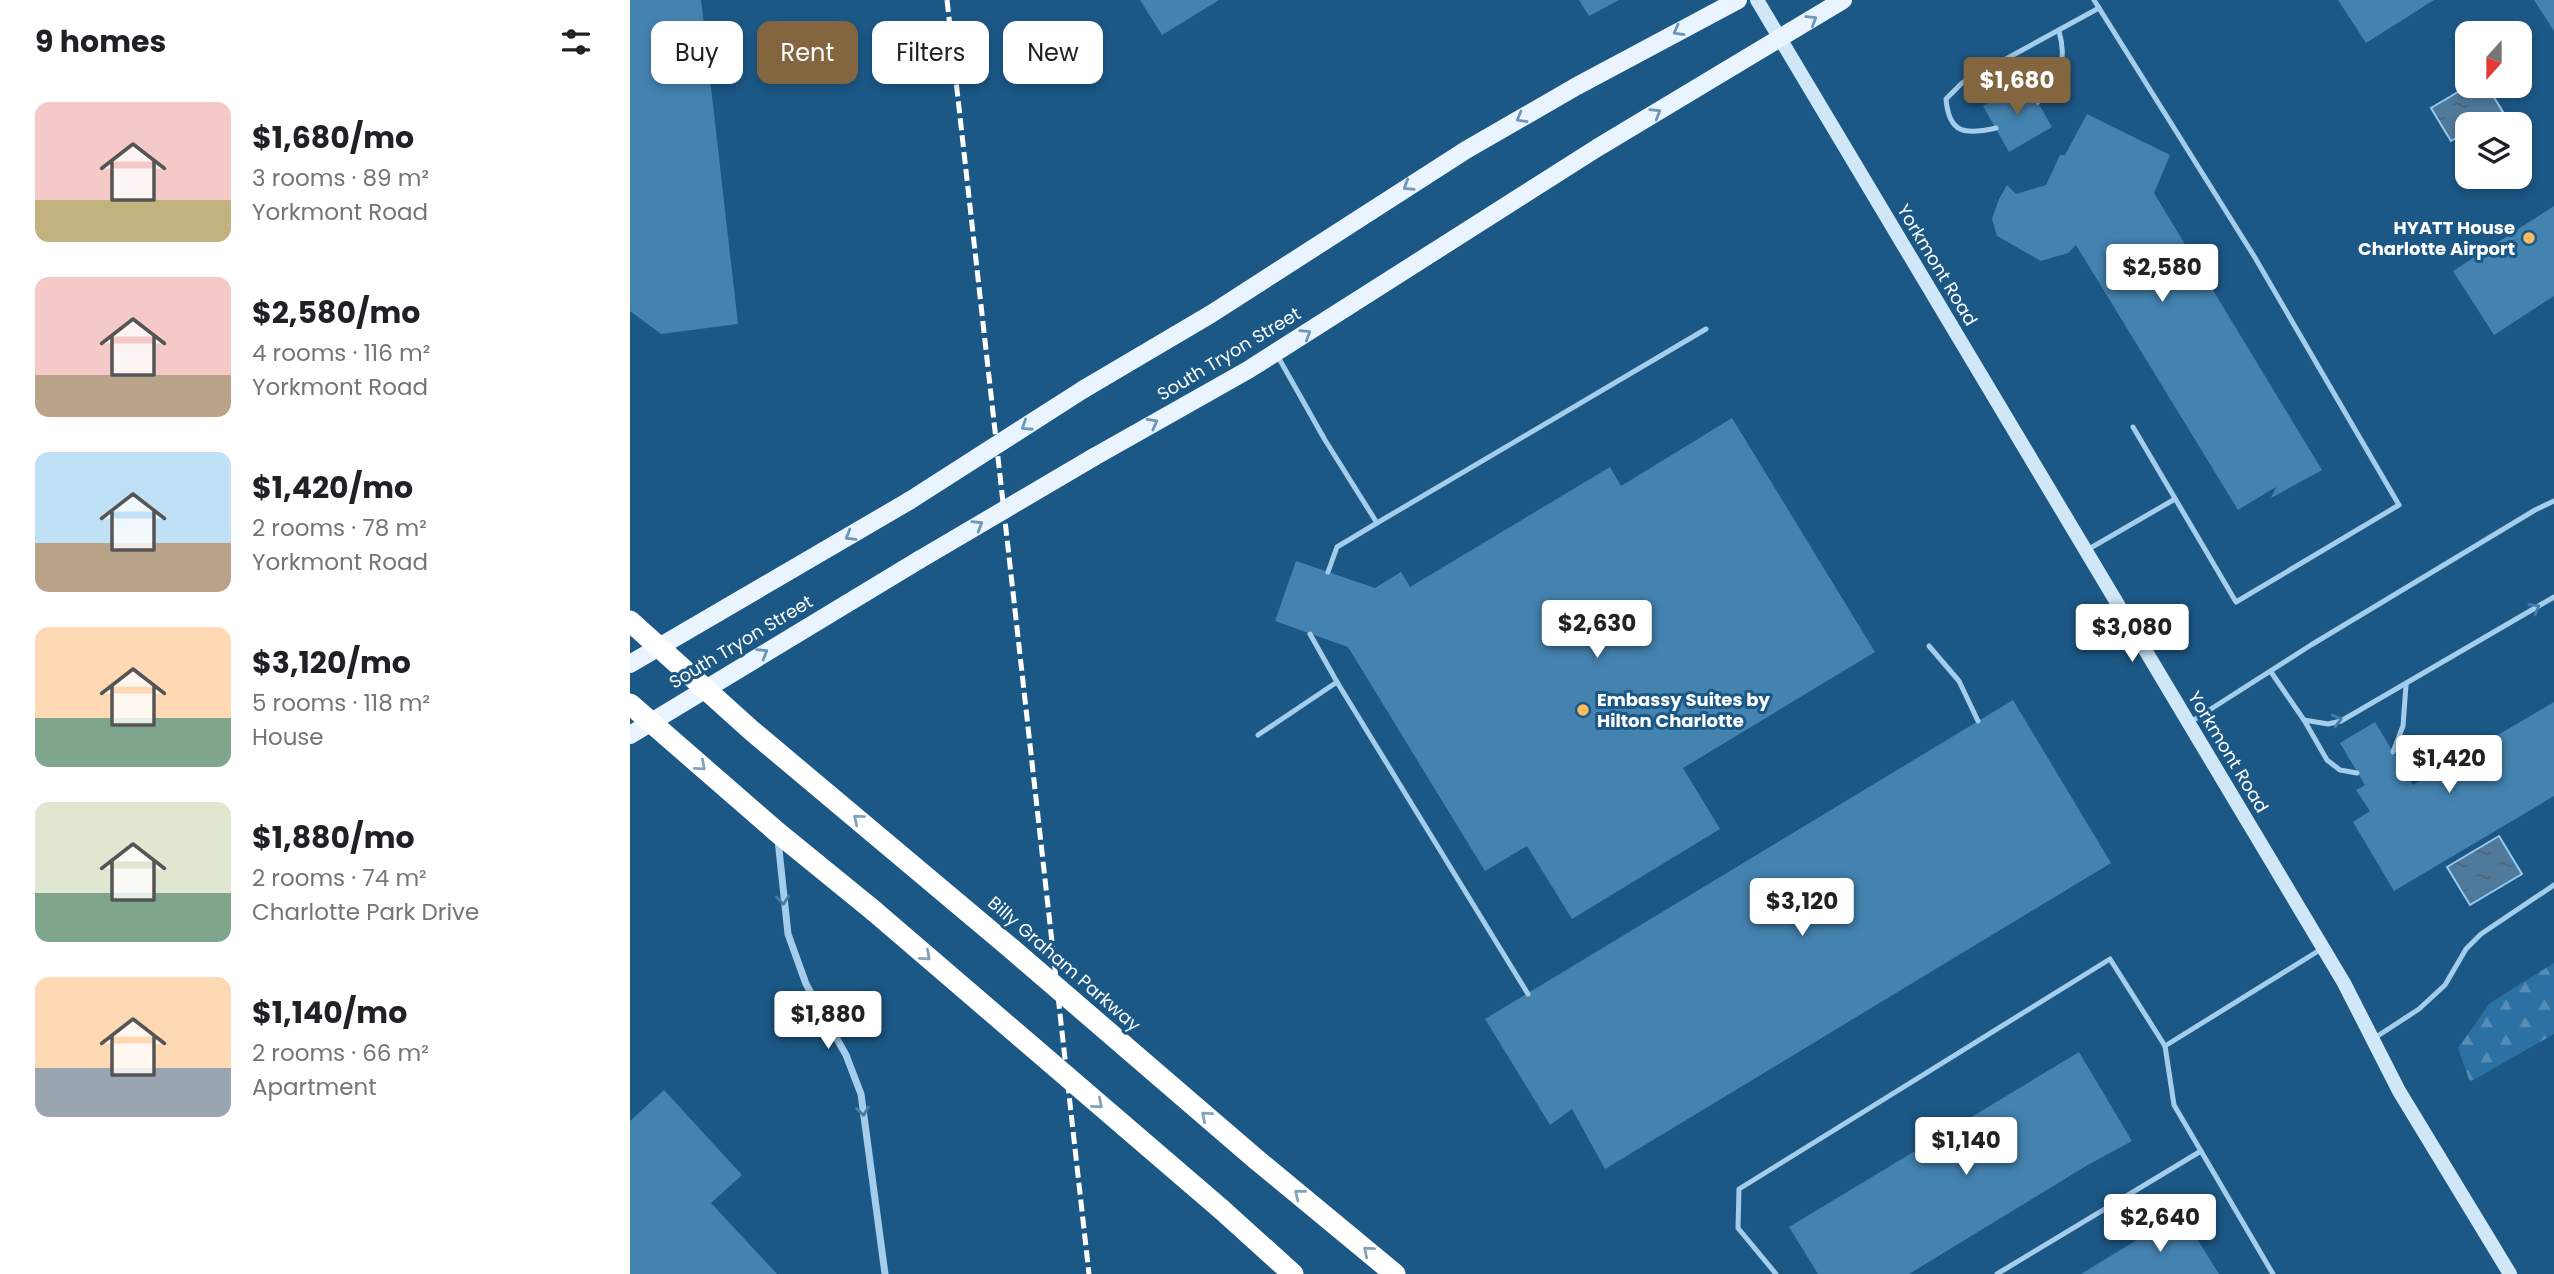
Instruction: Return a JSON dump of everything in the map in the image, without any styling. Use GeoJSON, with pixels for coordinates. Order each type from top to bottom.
{"type":"FeatureCollection","features":[{"type":"Feature","properties":{"kind":"highway","name":"Billy Graham Parkway"},"geometry":{"type":"LineString","coordinates":[[630,621],[751,730],[1395,1274]]}},
{"type":"Feature","properties":{"kind":"highway"},"geometry":{"type":"LineString","coordinates":[[630,704],[1221,1209],[1293,1274]]}},
{"type":"Feature","properties":{"kind":"main road","name":"South Tryon Street"},"geometry":{"type":"LineString","coordinates":[[630,664],[909,501],[1084,389],[1219,309],[1466,150],[1610,68],[1738,0]]}},
{"type":"Feature","properties":{"kind":"main road","name":"South Tryon Street"},"geometry":{"type":"LineString","coordinates":[[630,735],[919,560],[1276,353],[1597,148],[1843,0]]}},
{"type":"Feature","properties":{"kind":"street","name":"Yorkmont Road"},"geometry":{"type":"LineString","coordinates":[[1757,0],[2323,948],[2399,1091],[2510,1274]]}},
{"type":"Feature","properties":{"kind":"street"},"geometry":{"type":"LineString","coordinates":[[777,832],[788,934],[806,984],[846,1055],[861,1094],[886,1274]]}},
{"type":"Feature","properties":{"kind":"lane"},"geometry":{"type":"LineString","coordinates":[[2094,0],[2254,256],[2399,505],[2236,602],[2133,427]]}},
{"type":"Feature","properties":{"kind":"lane"},"geometry":{"type":"LineString","coordinates":[[1996,128],[1974,133],[1958,128],[1947,116],[1946,99],[1962,83],[2099,8]]}},
{"type":"Feature","properties":{"kind":"lane"},"geometry":{"type":"LineString","coordinates":[[2038,102],[2056,82],[2062,62],[2063,46],[2059,31]]}},
{"type":"Feature","properties":{"kind":"lane"},"geometry":{"type":"LineString","coordinates":[[1328,572],[1337,547],[1706,329]]}},
{"type":"Feature","properties":{"kind":"lane"},"geometry":{"type":"LineString","coordinates":[[1276,353],[1325,440],[1377,523]]}},
{"type":"Feature","properties":{"kind":"lane"},"geometry":{"type":"LineString","coordinates":[[2085,552],[2175,499]]}},
{"type":"Feature","properties":{"kind":"lane"},"geometry":{"type":"LineString","coordinates":[[2188,724],[2535,510],[2554,501]]}},
{"type":"Feature","properties":{"kind":"lane"},"geometry":{"type":"LineString","coordinates":[[2304,720],[2328,724],[2342,721],[2554,597]]}},
{"type":"Feature","properties":{"kind":"lane"},"geometry":{"type":"LineString","coordinates":[[1310,634],[1528,994]]}},
{"type":"Feature","properties":{"kind":"lane"},"geometry":{"type":"LineString","coordinates":[[1928,646],[1959,681],[1978,721]]}},
{"type":"Feature","properties":{"kind":"lane"},"geometry":{"type":"LineString","coordinates":[[2271,671],[2327,760],[2340,770],[2357,773]]}},
{"type":"Feature","properties":{"kind":"lane"},"geometry":{"type":"LineString","coordinates":[[1258,735],[1337,682]]}},
{"type":"Feature","properties":{"kind":"lane"},"geometry":{"type":"LineString","coordinates":[[2393,752],[2403,726],[2406,685]]}},
{"type":"Feature","properties":{"kind":"lane"},"geometry":{"type":"LineString","coordinates":[[2373,1039],[2419,1009],[2445,985],[2466,950],[2481,934],[2554,885]]}},
{"type":"Feature","properties":{"kind":"lane"},"geometry":{"type":"LineString","coordinates":[[2165,1045],[2323,948]]}},
{"type":"Feature","properties":{"kind":"lane"},"geometry":{"type":"LineString","coordinates":[[1776,1274],[1738,1228],[1739,1189],[2110,959],[2165,1045],[2174,1105],[2273,1274]]}},
{"type":"Feature","properties":{"kind":"lane"},"geometry":{"type":"LineString","coordinates":[[1997,1274],[2201,1151]]}},
{"type":"Feature","properties":{"kind":"green space"},"geometry":{"type":"Polygon","coordinates":[[[2554,963],[2554,1034],[2470,1082],[2458,1048],[2490,1003],[2554,963]]]}},
{"type":"Feature","properties":{"kind":"water"},"geometry":{"type":"Polygon","coordinates":[[[2455,94],[2455,98],[2494,98],[2503,112],[2455,112],[2455,139],[2451,141],[2431,108],[2455,94]]]}},
{"type":"Feature","properties":{"kind":"water"},"geometry":{"type":"Polygon","coordinates":[[[2499,836],[2522,874],[2470,905],[2447,867],[2499,836]]]}},
{"type":"Feature","properties":{"kind":"building"},"geometry":{"type":"Polygon","coordinates":[[[630,0],[701,0],[703,21],[651,21],[651,84],[711,84],[738,324],[661,334],[630,311],[630,0]]]}},
{"type":"Feature","properties":{"kind":"building"},"geometry":{"type":"Polygon","coordinates":[[[1140,0],[1219,0],[1162,35],[1140,0]]]}},
{"type":"Feature","properties":{"kind":"building"},"geometry":{"type":"Polygon","coordinates":[[[1579,0],[1619,0],[1589,16],[1579,0]]]}},
{"type":"Feature","properties":{"kind":"building"},"geometry":{"type":"Polygon","coordinates":[[[2338,0],[2434,0],[2366,43],[2338,0]]]}},
{"type":"Feature","properties":{"kind":"building"},"geometry":{"type":"Polygon","coordinates":[[[2534,0],[2554,0],[2554,31],[2534,0]]]}},
{"type":"Feature","properties":{"kind":"building"},"geometry":{"type":"Polygon","coordinates":[[[2026,82],[2052,127],[2009,152],[1983,106],[2026,82]]]}},
{"type":"Feature","properties":{"kind":"building"},"geometry":{"type":"Polygon","coordinates":[[[2087,114],[2170,155],[2154,193],[2322,470],[2271,498],[2276,487],[2238,510],[2076,245],[2068,253],[2041,261],[1997,236],[1992,219],[2007,185],[2016,194],[2046,185],[2060,155],[2065,155],[2087,114]]]}},
{"type":"Feature","properties":{"kind":"building","name":"HYATT House Charlotte Airport"},"geometry":{"type":"Polygon","coordinates":[[[2554,206],[2554,296],[2494,335],[2453,271],[2554,206]]]}},
{"type":"Feature","properties":{"kind":"building","name":"Embassy Suites by Hilton Charlotte"},"geometry":{"type":"Polygon","coordinates":[[[1732,418],[1875,652],[1683,768],[1720,829],[1572,919],[1527,846],[1485,871],[1348,647],[1275,621],[1296,561],[1375,588],[1401,572],[1410,587],[1610,467],[1621,486],[1732,418]]]}},
{"type":"Feature","properties":{"kind":"building"},"geometry":{"type":"Polygon","coordinates":[[[2013,700],[2111,863],[1605,1169],[1572,1109],[1550,1125],[1485,1019],[2013,700]]]}},
{"type":"Feature","properties":{"kind":"building"},"geometry":{"type":"Polygon","coordinates":[[[2554,702],[2554,796],[2394,891],[2353,822],[2370,811],[2356,790],[2365,785],[2340,743],[2375,722],[2413,785],[2554,702]]]}},
{"type":"Feature","properties":{"kind":"building"},"geometry":{"type":"Polygon","coordinates":[[[2079,1052],[2132,1141],[1909,1274],[1818,1274],[1789,1227],[2079,1052]]]}},
{"type":"Feature","properties":{"kind":"building"},"geometry":{"type":"Polygon","coordinates":[[[664,1090],[742,1175],[711,1203],[777,1274],[630,1274],[630,1121],[664,1090]]]}},
{"type":"Feature","properties":{"kind":"building"},"geometry":{"type":"Polygon","coordinates":[[[2182,1215],[2219,1274],[2081,1274],[2153,1230],[2182,1215]]]}},
{"type":"Feature","properties":{"kind":"railway"},"geometry":{"type":"LineString","coordinates":[[947,0],[1089,1274]]}},
{"type":"Feature","properties":{"kind":"place","name":"HYATT House Charlotte Airport"},"geometry":{"type":"Point","coordinates":[2529,238]}},
{"type":"Feature","properties":{"kind":"place","name":"Embassy Suites by Hilton Charlotte"},"geometry":{"type":"Point","coordinates":[1583,710]}}]}
